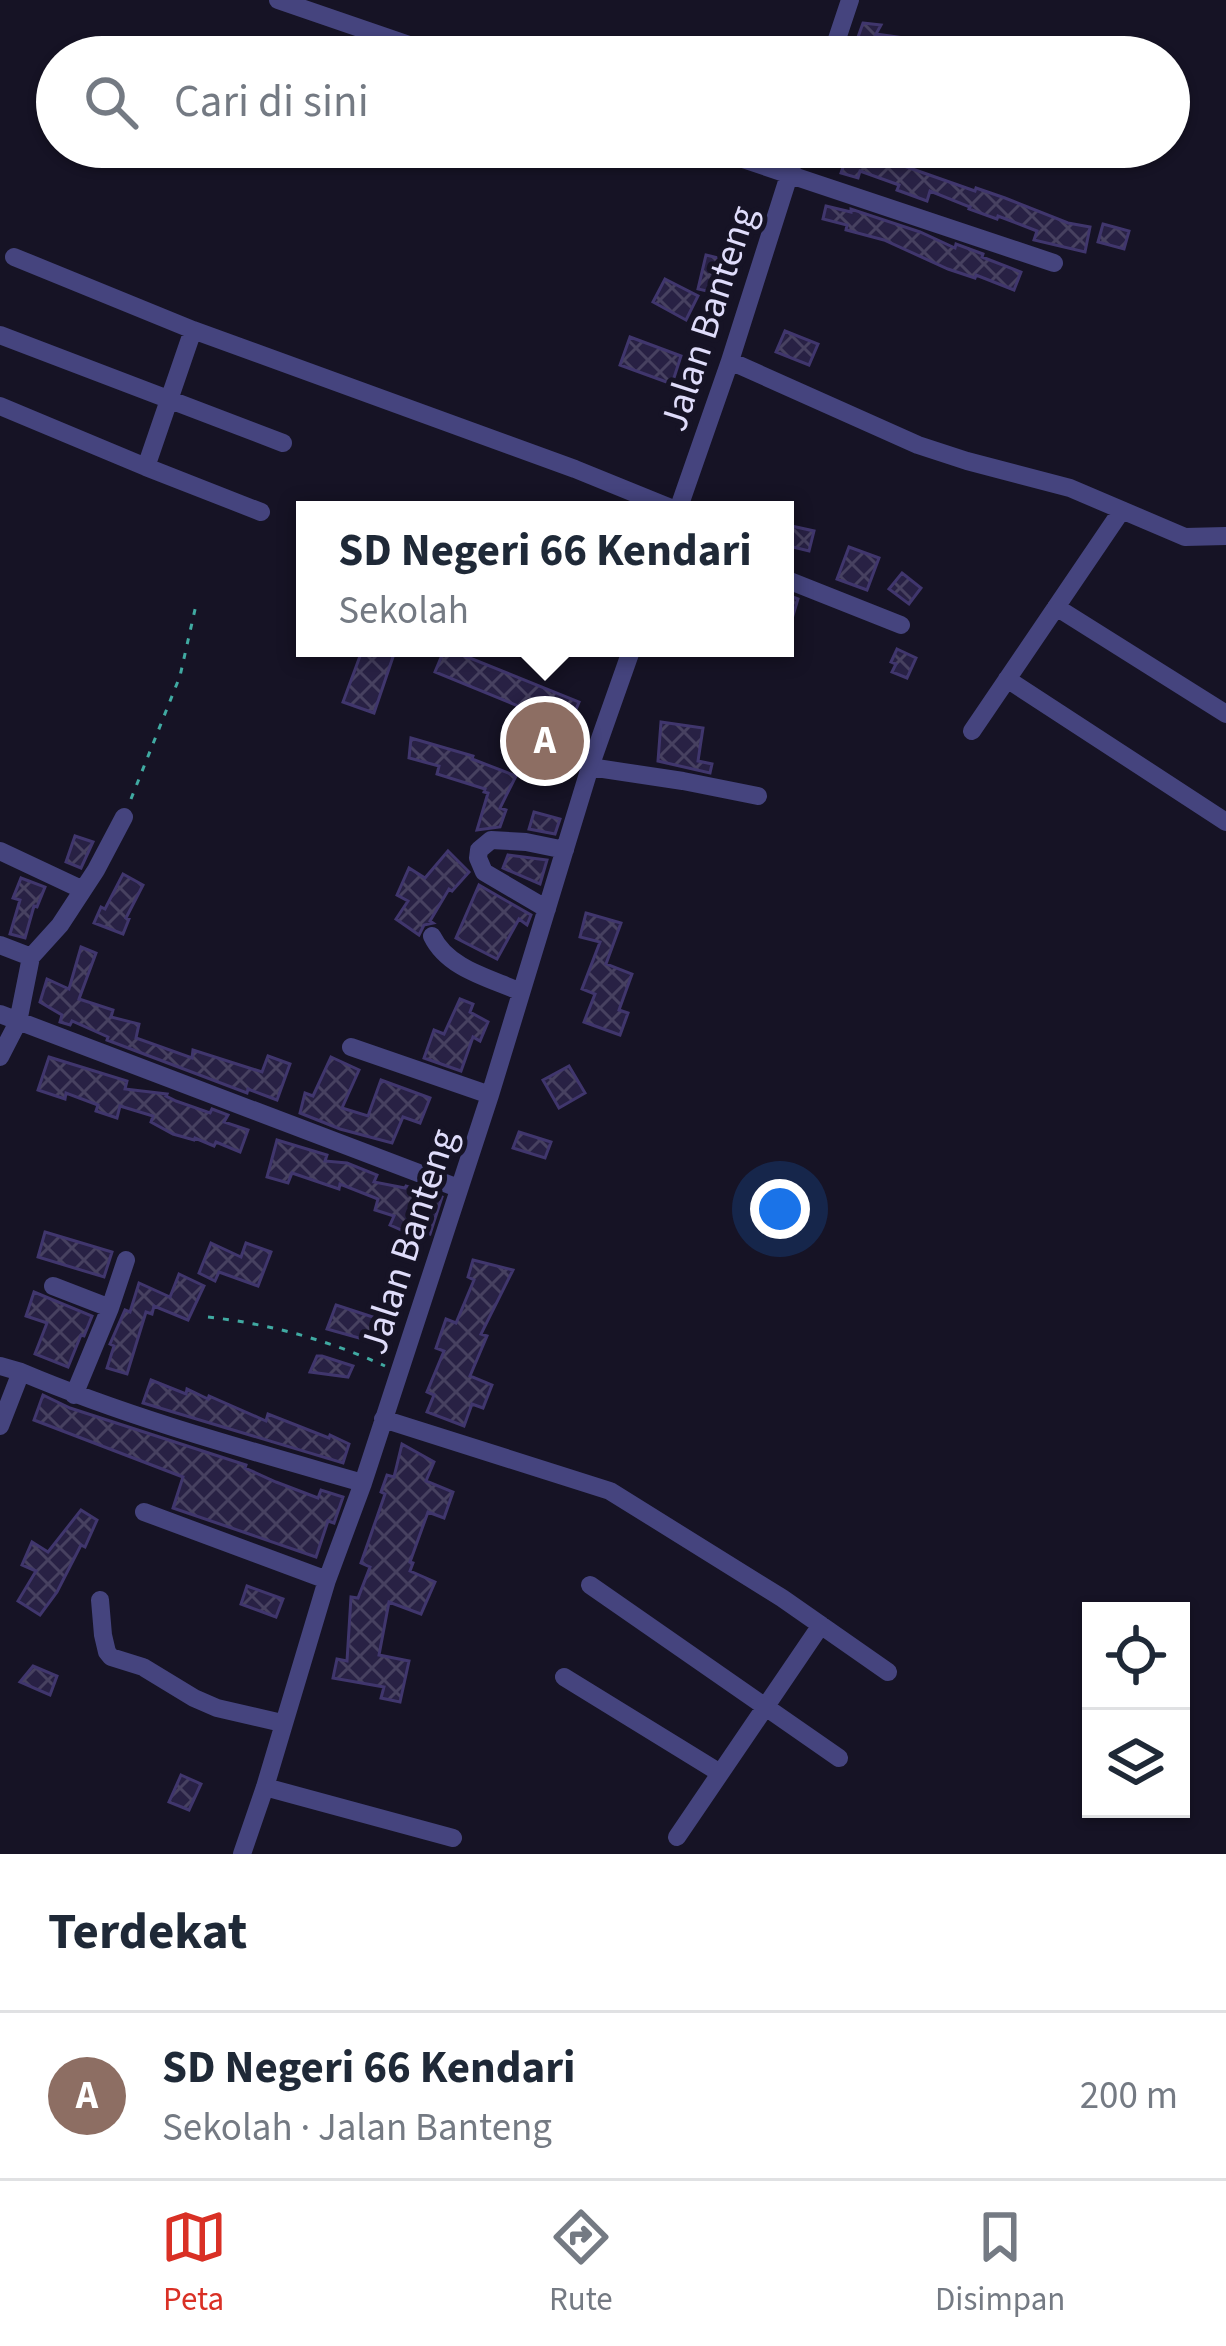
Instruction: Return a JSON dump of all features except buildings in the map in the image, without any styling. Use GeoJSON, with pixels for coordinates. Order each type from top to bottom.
{"type":"FeatureCollection","features":[{"type":"Feature","properties":{"kind":"street"},"geometry":{"type":"LineString","coordinates":[[278,0],[383,36]]}},
{"type":"Feature","properties":{"kind":"street"},"geometry":{"type":"LineString","coordinates":[[838,36],[850,0]]}},
{"type":"Feature","properties":{"kind":"street"},"geometry":{"type":"LineString","coordinates":[[768,168],[1054,263]]}},
{"type":"Feature","properties":{"kind":"street","name":"Jalan Banteng"},"geometry":{"type":"LineString","coordinates":[[680,501],[791,168]]}},
{"type":"Feature","properties":{"kind":"street"},"geometry":{"type":"LineString","coordinates":[[14,257],[193,330],[654,501]]}},
{"type":"Feature","properties":{"kind":"street"},"geometry":{"type":"LineString","coordinates":[[146,467],[193,330]]}},
{"type":"Feature","properties":{"kind":"street"},"geometry":{"type":"LineString","coordinates":[[0,335],[283,443]]}},
{"type":"Feature","properties":{"kind":"street"},"geometry":{"type":"LineString","coordinates":[[730,361],[918,445],[1070,488],[1185,537],[1226,536]]}},
{"type":"Feature","properties":{"kind":"street"},"geometry":{"type":"LineString","coordinates":[[0,406],[261,512]]}},
{"type":"Feature","properties":{"kind":"street"},"geometry":{"type":"LineString","coordinates":[[972,731],[1122,510]]}},
{"type":"Feature","properties":{"kind":"street"},"geometry":{"type":"LineString","coordinates":[[794,583],[901,625]]}},
{"type":"Feature","properties":{"kind":"street"},"geometry":{"type":"LineString","coordinates":[[1056,607],[1226,714]]}},
{"type":"Feature","properties":{"kind":"street","name":"Jalan Banteng"},"geometry":{"type":"LineString","coordinates":[[242,1854],[629,657]]}},
{"type":"Feature","properties":{"kind":"street"},"geometry":{"type":"LineString","coordinates":[[1007,679],[1226,822]]}},
{"type":"Feature","properties":{"kind":"street"},"geometry":{"type":"LineString","coordinates":[[590,767],[758,796]]}},
{"type":"Feature","properties":{"kind":"street"},"geometry":{"type":"LineString","coordinates":[[0,1057],[31,957],[60,925],[124,818]]}},
{"type":"Feature","properties":{"kind":"street"},"geometry":{"type":"LineString","coordinates":[[547,909],[484,872],[479,850],[491,840],[565,850]]}},
{"type":"Feature","properties":{"kind":"street"},"geometry":{"type":"LineString","coordinates":[[0,851],[83,890]]}},
{"type":"Feature","properties":{"kind":"street"},"geometry":{"type":"LineString","coordinates":[[432,936],[453,961],[521,992]]}},
{"type":"Feature","properties":{"kind":"street"},"geometry":{"type":"LineString","coordinates":[[0,945],[31,957]]}},
{"type":"Feature","properties":{"kind":"street"},"geometry":{"type":"LineString","coordinates":[[9,1018],[458,1188]]}},
{"type":"Feature","properties":{"kind":"street"},"geometry":{"type":"LineString","coordinates":[[351,1047],[490,1096]]}},
{"type":"Feature","properties":{"kind":"street"},"geometry":{"type":"LineString","coordinates":[[74,1395],[126,1260]]}},
{"type":"Feature","properties":{"kind":"street"},"geometry":{"type":"LineString","coordinates":[[53,1286],[110,1308]]}},
{"type":"Feature","properties":{"kind":"street"},"geometry":{"type":"LineString","coordinates":[[0,1366],[163,1425],[363,1483]]}},
{"type":"Feature","properties":{"kind":"street"},"geometry":{"type":"LineString","coordinates":[[0,1426],[21,1372]]}},
{"type":"Feature","properties":{"kind":"street"},"geometry":{"type":"LineString","coordinates":[[382,1419],[633,1502],[888,1672]]}},
{"type":"Feature","properties":{"kind":"street"},"geometry":{"type":"LineString","coordinates":[[144,1512],[327,1580]]}},
{"type":"Feature","properties":{"kind":"street"},"geometry":{"type":"LineString","coordinates":[[590,1586],[839,1757]]}},
{"type":"Feature","properties":{"kind":"street"},"geometry":{"type":"LineString","coordinates":[[100,1600],[106,1652],[111,1657],[143,1667],[217,1708],[282,1723]]}},
{"type":"Feature","properties":{"kind":"street"},"geometry":{"type":"LineString","coordinates":[[677,1837],[821,1625]]}},
{"type":"Feature","properties":{"kind":"street"},"geometry":{"type":"LineString","coordinates":[[564,1677],[720,1773]]}},
{"type":"Feature","properties":{"kind":"street"},"geometry":{"type":"LineString","coordinates":[[266,1787],[453,1838]]}},
{"type":"Feature","properties":{"kind":"path"},"geometry":{"type":"LineString","coordinates":[[124,818],[180,676],[196,605]]}},
{"type":"Feature","properties":{"kind":"path"},"geometry":{"type":"LineString","coordinates":[[208,1317],[261,1323],[347,1349],[398,1372]]}},
{"type":"Feature","properties":{"kind":"place","name":"SD Negeri 66 Kendari"},"geometry":{"type":"Point","coordinates":[545,741]}}]}
